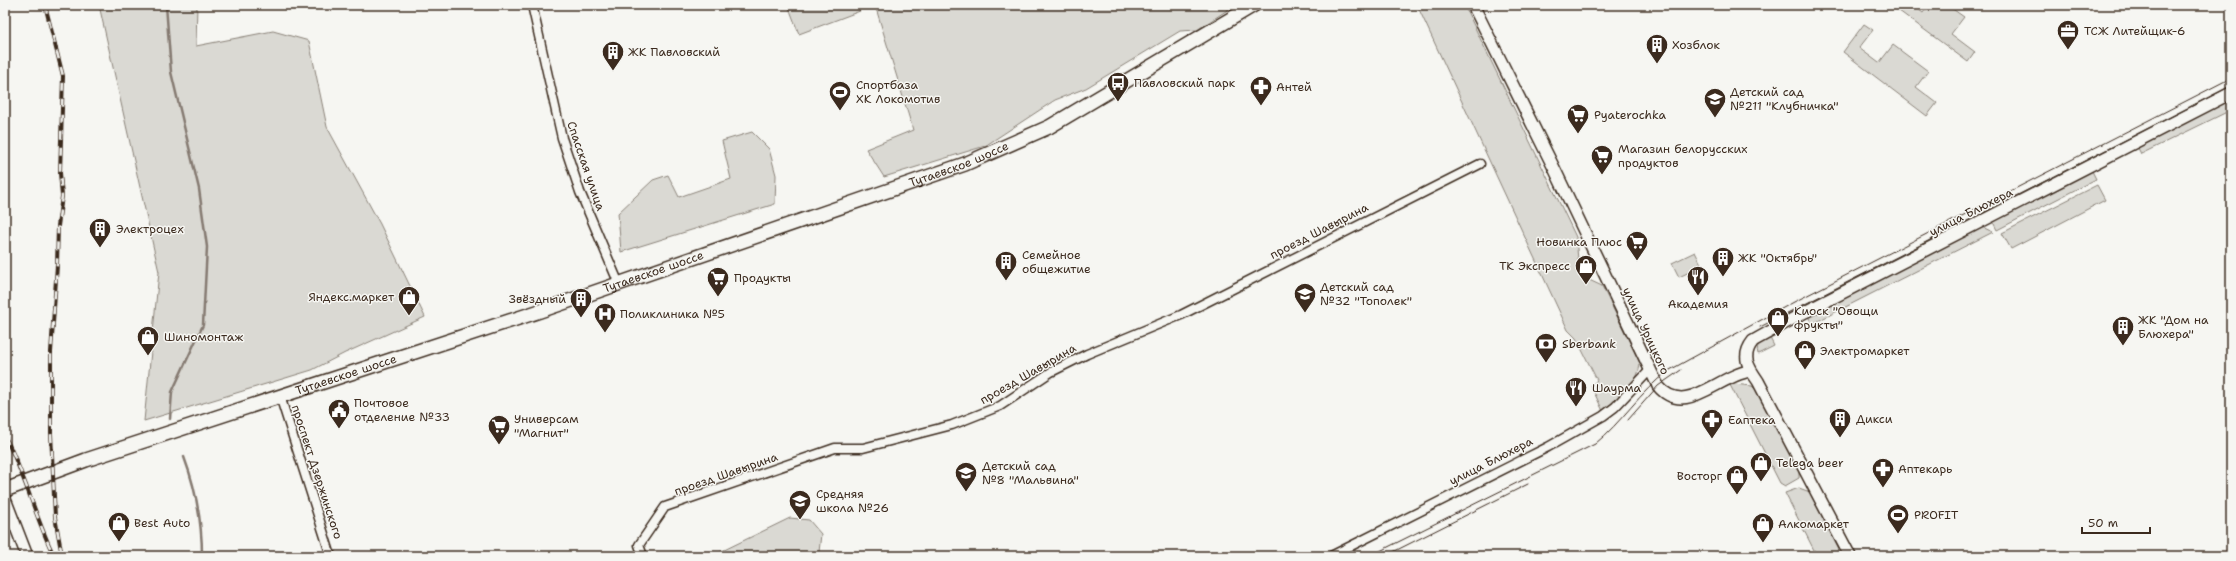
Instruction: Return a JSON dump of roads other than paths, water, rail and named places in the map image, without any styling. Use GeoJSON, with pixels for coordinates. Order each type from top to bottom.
{"type":"FeatureCollection","features":[{"type":"Feature","properties":{"kind":"main road","name":"Тутаевское шоссе"},"geometry":{"type":"LineString","coordinates":[[5,490],[280,396],[619,284],[965,164],[1049,127],[1254,5]]}},
{"type":"Feature","properties":{"kind":"street","name":"Спасская улица"},"geometry":{"type":"LineString","coordinates":[[532,5],[562,138],[580,192],[619,284]]}},
{"type":"Feature","properties":{"kind":"street","name":"улица Урицкого"},"geometry":{"type":"LineString","coordinates":[[1472,5],[1554,168],[1650,370],[1663,392],[1669,397],[1683,400],[1734,374],[1750,371]]}},
{"type":"Feature","properties":{"kind":"street","name":"улица Блюхера"},"geometry":{"type":"LineString","coordinates":[[1750,371],[1747,364],[1748,348],[1753,341],[1770,331],[2231,93]]}},
{"type":"Feature","properties":{"kind":"street","name":"проезд Шавырина"},"geometry":{"type":"LineString","coordinates":[[643,556],[639,545],[665,507],[836,448],[863,448],[952,425],[1000,406],[1051,372],[1087,354],[1180,315],[1480,164]]}},
{"type":"Feature","properties":{"kind":"street","name":"улица Блюхера"},"geometry":{"type":"LineString","coordinates":[[1331,556],[1548,447],[1603,416],[1615,408],[1650,370]]}},
{"type":"Feature","properties":{"kind":"street"},"geometry":{"type":"LineString","coordinates":[[1750,371],[1758,381],[1850,556]]}},
{"type":"Feature","properties":{"kind":"street","name":"проспект Дзержинского"},"geometry":{"type":"LineString","coordinates":[[280,396],[331,556]]}},
{"type":"Feature","properties":{"kind":"street"},"geometry":{"type":"LineString","coordinates":[[5,499],[27,556]]}},
{"type":"Feature","properties":{"kind":"waterway"},"geometry":{"type":"LineString","coordinates":[[166,5],[171,72],[199,189],[207,247],[203,325],[172,392],[170,419]]}},
{"type":"Feature","properties":{"kind":"waterway"},"geometry":{"type":"LineString","coordinates":[[184,457],[198,506],[202,556]]}},
{"type":"Feature","properties":{"kind":"tram line"},"geometry":{"type":"LineString","coordinates":[[1370,556],[1595,444],[1649,388],[1668,371],[1794,302],[2231,78]]}},
{"type":"Feature","properties":{"kind":"tram line"},"geometry":{"type":"LineString","coordinates":[[1760,327],[2231,86]]}},
{"type":"Feature","properties":{"kind":"tram line"},"geometry":{"type":"LineString","coordinates":[[1628,420],[1658,386],[1681,370]]}},
{"type":"Feature","properties":{"kind":"tram line"},"geometry":{"type":"LineString","coordinates":[[1385,556],[1528,484]]}},
{"type":"Feature","properties":{"kind":"railway"},"geometry":{"type":"LineString","coordinates":[[45,5],[63,76],[60,173],[62,196],[58,226],[51,352],[51,433],[55,517],[62,556]]}},
{"type":"Feature","properties":{"kind":"railway"},"geometry":{"type":"LineString","coordinates":[[5,437],[54,556]]}},
{"type":"Feature","properties":{"kind":"place","name":"ТСЖ Литейщик-6"},"geometry":{"type":"Point","coordinates":[2068,50]}},
{"type":"Feature","properties":{"kind":"place","name":"Хозблок"},"geometry":{"type":"Point","coordinates":[1657,64]}},
{"type":"Feature","properties":{"kind":"place","name":"ЖК Павловский"},"geometry":{"type":"Point","coordinates":[613,72]}},
{"type":"Feature","properties":{"kind":"place","name":"Павловский парк"},"geometry":{"type":"Point","coordinates":[1118,102]}},
{"type":"Feature","properties":{"kind":"place","name":"Антей"},"geometry":{"type":"Point","coordinates":[1261,106]}},
{"type":"Feature","properties":{"kind":"place","name":"Спортбаза ХК Локомотив"},"geometry":{"type":"Point","coordinates":[840,112]}},
{"type":"Feature","properties":{"kind":"place","name":"Детский сад №211 \"Клубничка\""},"geometry":{"type":"Point","coordinates":[1715,118]}},
{"type":"Feature","properties":{"kind":"place","name":"Pyaterochka"},"geometry":{"type":"Point","coordinates":[1578,134]}},
{"type":"Feature","properties":{"kind":"place","name":"Магазин белорусских продуктов"},"geometry":{"type":"Point","coordinates":[1602,176]}},
{"type":"Feature","properties":{"kind":"place","name":"Электроцех"},"geometry":{"type":"Point","coordinates":[100,248]}},
{"type":"Feature","properties":{"kind":"place","name":"Новинка Плюс"},"geometry":{"type":"Point","coordinates":[1637,262]}},
{"type":"Feature","properties":{"kind":"place","name":"ЖК \"Октябрь\""},"geometry":{"type":"Point","coordinates":[1723,278]}},
{"type":"Feature","properties":{"kind":"place","name":"Семейное общежитие"},"geometry":{"type":"Point","coordinates":[1006,282]}},
{"type":"Feature","properties":{"kind":"place","name":"ТК Экспресс"},"geometry":{"type":"Point","coordinates":[1586,286]}},
{"type":"Feature","properties":{"kind":"place","name":"Академия"},"geometry":{"type":"Point","coordinates":[1698,296]}},
{"type":"Feature","properties":{"kind":"place","name":"Продукты"},"geometry":{"type":"Point","coordinates":[718,298]}},
{"type":"Feature","properties":{"kind":"place","name":"Детский сад №32 \"Тополек\""},"geometry":{"type":"Point","coordinates":[1305,314]}},
{"type":"Feature","properties":{"kind":"place","name":"Яндекс.маркет"},"geometry":{"type":"Point","coordinates":[409,316]}},
{"type":"Feature","properties":{"kind":"place","name":"Звёздный"},"geometry":{"type":"Point","coordinates":[581,318]}},
{"type":"Feature","properties":{"kind":"place","name":"Поликлиника №5"},"geometry":{"type":"Point","coordinates":[605,334]}},
{"type":"Feature","properties":{"kind":"place","name":"Киоск \"Овощи фрукты\""},"geometry":{"type":"Point","coordinates":[1778,338]}},
{"type":"Feature","properties":{"kind":"place","name":"ЖК \"Дом на Блюхера\""},"geometry":{"type":"Point","coordinates":[2123,346]}},
{"type":"Feature","properties":{"kind":"place","name":"Шиномонтаж"},"geometry":{"type":"Point","coordinates":[148,356]}},
{"type":"Feature","properties":{"kind":"place","name":"Sberbank"},"geometry":{"type":"Point","coordinates":[1546,364]}},
{"type":"Feature","properties":{"kind":"place","name":"Электромаркет"},"geometry":{"type":"Point","coordinates":[1805,370]}},
{"type":"Feature","properties":{"kind":"place","name":"Шаурма"},"geometry":{"type":"Point","coordinates":[1576,408]}},
{"type":"Feature","properties":{"kind":"place","name":"Почтовое отделение №33"},"geometry":{"type":"Point","coordinates":[339,430]}},
{"type":"Feature","properties":{"kind":"place","name":"Дикси"},"geometry":{"type":"Point","coordinates":[1840,438]}},
{"type":"Feature","properties":{"kind":"place","name":"Еаптека"},"geometry":{"type":"Point","coordinates":[1712,440]}},
{"type":"Feature","properties":{"kind":"place","name":"Универсам \"Магнит\""},"geometry":{"type":"Point","coordinates":[499,446]}},
{"type":"Feature","properties":{"kind":"place","name":"Telega beer"},"geometry":{"type":"Point","coordinates":[1761,482]}},
{"type":"Feature","properties":{"kind":"place","name":"Аптекарь"},"geometry":{"type":"Point","coordinates":[1883,488]}},
{"type":"Feature","properties":{"kind":"place","name":"Детский сад №8 \"Мальвина\""},"geometry":{"type":"Point","coordinates":[966,492]}},
{"type":"Feature","properties":{"kind":"place","name":"Восторг"},"geometry":{"type":"Point","coordinates":[1737,496]}},
{"type":"Feature","properties":{"kind":"place","name":"Средняя школа №26"},"geometry":{"type":"Point","coordinates":[800,520]}},
{"type":"Feature","properties":{"kind":"place","name":"PROFIT"},"geometry":{"type":"Point","coordinates":[1898,534]}},
{"type":"Feature","properties":{"kind":"place","name":"Best Auto"},"geometry":{"type":"Point","coordinates":[119,542]}},
{"type":"Feature","properties":{"kind":"place","name":"Алкомаркет"},"geometry":{"type":"Point","coordinates":[1763,544]}}]}
